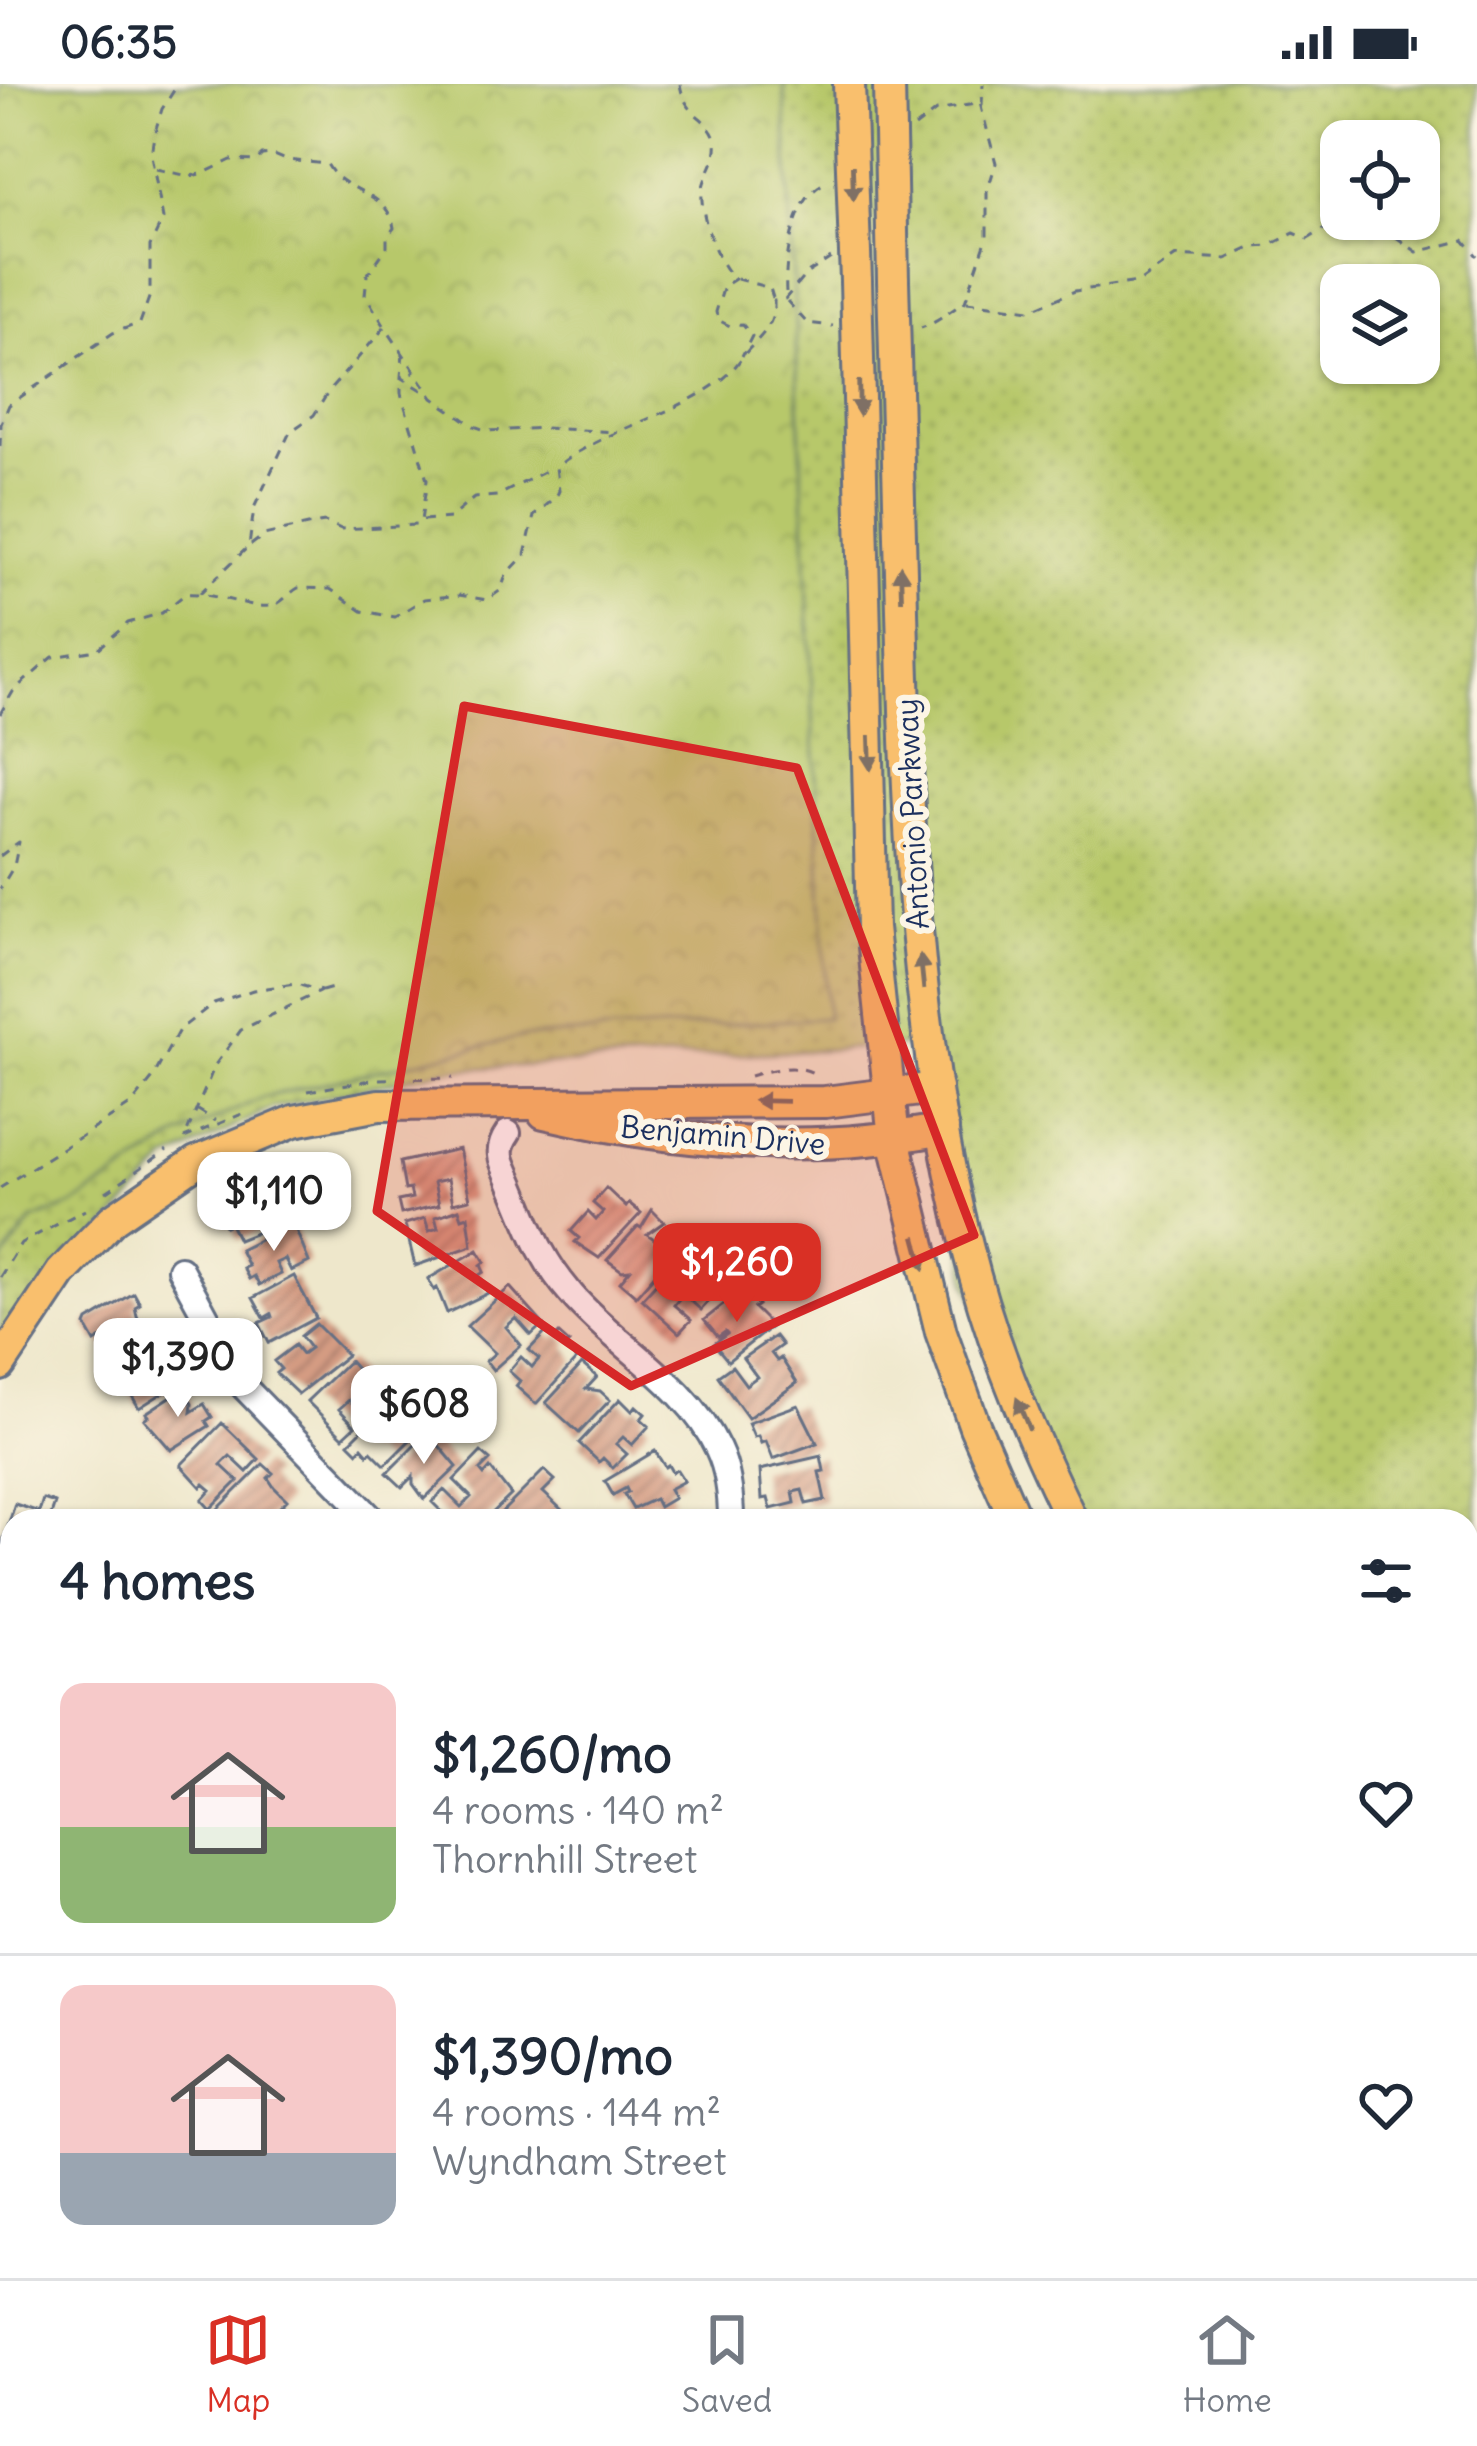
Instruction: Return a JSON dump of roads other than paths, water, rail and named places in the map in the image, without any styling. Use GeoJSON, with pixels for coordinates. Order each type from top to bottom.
{"type":"FeatureCollection","features":[{"type":"Feature","properties":{"kind":"main road","name":"Antonio Parkway"},"geometry":{"type":"LineString","coordinates":[[850,84],[872,928],[888,1096],[941,1332],[1011,1509]]}},
{"type":"Feature","properties":{"kind":"main road","name":"Antonio Parkway"},"geometry":{"type":"LineString","coordinates":[[889,84],[900,537],[921,967],[943,1129],[980,1293],[1022,1412],[1066,1509]]}},
{"type":"Feature","properties":{"kind":"main road","name":"Benjamin Drive"},"geometry":{"type":"LineString","coordinates":[[506,1118],[825,1102],[937,1088]]}},
{"type":"Feature","properties":{"kind":"main road","name":"Benjamin Drive"},"geometry":{"type":"LineString","coordinates":[[0,1365],[35,1307],[84,1245],[151,1190],[251,1136],[336,1111],[379,1105],[825,1146],[943,1129]]}},
{"type":"Feature","properties":{"kind":"street"},"geometry":{"type":"LineString","coordinates":[[506,1118],[516,1145],[517,1165],[509,1177],[531,1238],[573,1297],[646,1361],[718,1449],[730,1509]]}},
{"type":"Feature","properties":{"kind":"street"},"geometry":{"type":"LineString","coordinates":[[180,1269],[244,1387],[362,1509]]}}]}
